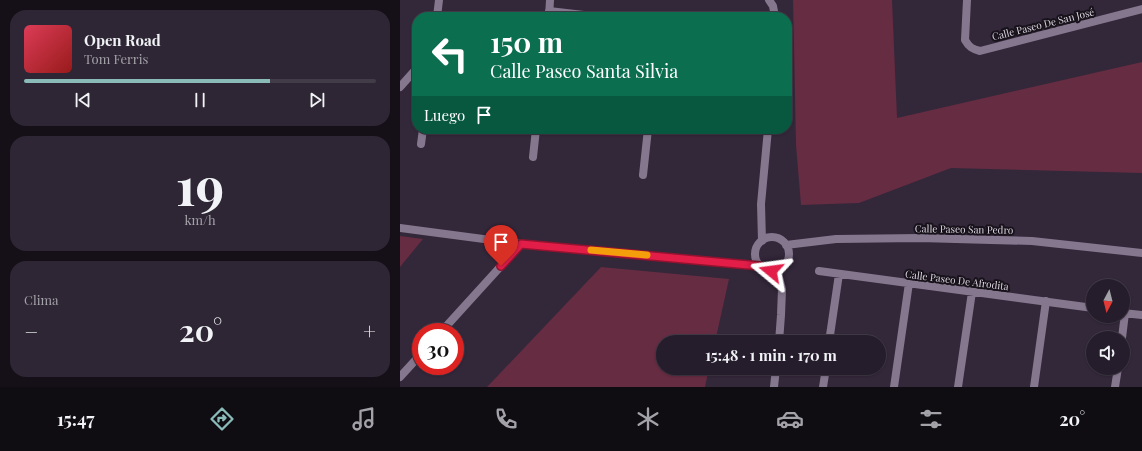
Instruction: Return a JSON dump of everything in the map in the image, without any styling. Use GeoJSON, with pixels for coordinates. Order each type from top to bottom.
{"type":"FeatureCollection","features":[{"type":"Feature","properties":{"kind":"street"},"geometry":{"type":"LineString","coordinates":[[438,12],[439,0]]}},
{"type":"Feature","properties":{"kind":"street"},"geometry":{"type":"LineString","coordinates":[[549,12],[550,0]]}},
{"type":"Feature","properties":{"kind":"street"},"geometry":{"type":"LineString","coordinates":[[770,0],[774,12]]}},
{"type":"Feature","properties":{"kind":"street","name":"Calle Paseo De San José"},"geometry":{"type":"LineString","coordinates":[[967,0],[966,40],[969,46],[980,51],[1142,9]]}},
{"type":"Feature","properties":{"kind":"street"},"geometry":{"type":"LineString","coordinates":[[400,87],[412,74]]}},
{"type":"Feature","properties":{"kind":"street"},"geometry":{"type":"LineString","coordinates":[[421,144],[422,134]]}},
{"type":"Feature","properties":{"kind":"street"},"geometry":{"type":"LineString","coordinates":[[533,157],[535,134]]}},
{"type":"Feature","properties":{"kind":"street"},"geometry":{"type":"LineString","coordinates":[[643,175],[647,134]]}},
{"type":"Feature","properties":{"kind":"street"},"geometry":{"type":"LineString","coordinates":[[762,241],[761,204],[768,134]]}},
{"type":"Feature","properties":{"kind":"street"},"geometry":{"type":"LineString","coordinates":[[400,228],[521,244],[760,266],[771,271],[777,270],[786,263],[789,252],[786,245],[778,239],[772,237],[762,241],[756,251],[756,257],[760,266]]}},
{"type":"Feature","properties":{"kind":"street","name":"Calle Paseo San Pedro"},"geometry":{"type":"LineString","coordinates":[[786,245],[836,239],[920,238],[1032,241],[1142,252]]}},
{"type":"Feature","properties":{"kind":"street"},"geometry":{"type":"LineString","coordinates":[[449,323],[521,244]]}},
{"type":"Feature","properties":{"kind":"street"},"geometry":{"type":"LineString","coordinates":[[777,270],[782,289],[780,335]]}},
{"type":"Feature","properties":{"kind":"street","name":"Calle Paseo De Afrodita"},"geometry":{"type":"LineString","coordinates":[[819,271],[1086,307]]}},
{"type":"Feature","properties":{"kind":"street"},"geometry":{"type":"LineString","coordinates":[[830,335],[839,274]]}},
{"type":"Feature","properties":{"kind":"street"},"geometry":{"type":"LineString","coordinates":[[894,387],[909,284]]}},
{"type":"Feature","properties":{"kind":"street"},"geometry":{"type":"LineString","coordinates":[[958,387],[972,292]]}},
{"type":"Feature","properties":{"kind":"street"},"geometry":{"type":"LineString","coordinates":[[1034,387],[1046,301]]}},
{"type":"Feature","properties":{"kind":"street"},"geometry":{"type":"LineString","coordinates":[[1130,314],[1142,315]]}},
{"type":"Feature","properties":{"kind":"street"},"geometry":{"type":"LineString","coordinates":[[400,377],[412,364]]}},
{"type":"Feature","properties":{"kind":"street"},"geometry":{"type":"LineString","coordinates":[[774,387],[775,375]]}},
{"type":"Feature","properties":{"kind":"street"},"geometry":{"type":"LineString","coordinates":[[823,387],[825,375]]}},
{"type":"Feature","properties":{"kind":"street"},"geometry":{"type":"LineString","coordinates":[[1115,387],[1117,375]]}},
{"type":"Feature","properties":{"kind":"shaded area"},"geometry":{"type":"Polygon","coordinates":[[[793,0],[892,0],[897,118],[1142,62],[1142,173],[951,168],[859,203],[801,205],[796,145],[793,0]]]}},
{"type":"Feature","properties":{"kind":"shaded area"},"geometry":{"type":"Polygon","coordinates":[[[400,236],[423,239],[400,267],[400,236]]]}},
{"type":"Feature","properties":{"kind":"shaded area"},"geometry":{"type":"Polygon","coordinates":[[[601,267],[729,279],[717,335],[656,335],[656,375],[708,375],[705,387],[487,387],[601,267]]]}},
{"type":"Feature","properties":{"kind":"slow traffic"},"geometry":{"type":"LineString","coordinates":[[591,250],[647,255]]}},
{"type":"Feature","properties":{"kind":"route"},"geometry":{"type":"LineString","coordinates":[[501,266],[521,244],[760,266],[771,271]]}}]}
